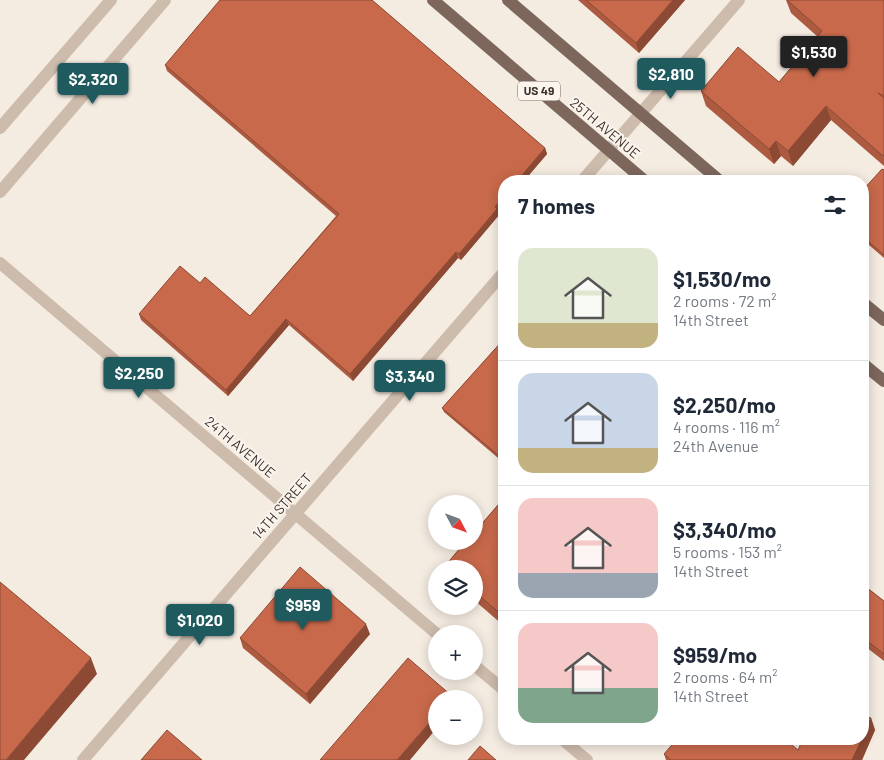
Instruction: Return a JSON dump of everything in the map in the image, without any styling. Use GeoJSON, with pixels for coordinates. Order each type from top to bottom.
{"type":"FeatureCollection","features":[{"type":"Feature","properties":{"kind":"main road","name":"25TH AVENUE"},"geometry":{"type":"LineString","coordinates":[[433,0],[638,175]]}},
{"type":"Feature","properties":{"kind":"main road"},"geometry":{"type":"LineString","coordinates":[[508,0],[713,175]]}},
{"type":"Feature","properties":{"kind":"main road"},"geometry":{"type":"LineString","coordinates":[[869,308],[884,320]]}},
{"type":"Feature","properties":{"kind":"main road"},"geometry":{"type":"LineString","coordinates":[[869,369],[884,381]]}},
{"type":"Feature","properties":{"kind":"street"},"geometry":{"type":"LineString","coordinates":[[0,128],[111,0]]}},
{"type":"Feature","properties":{"kind":"street"},"geometry":{"type":"LineString","coordinates":[[0,192],[165,0]]}},
{"type":"Feature","properties":{"kind":"street"},"geometry":{"type":"LineString","coordinates":[[587,175],[739,0]]}},
{"type":"Feature","properties":{"kind":"street","name":"24TH AVENUE"},"geometry":{"type":"LineString","coordinates":[[0,263],[428,626]]}},
{"type":"Feature","properties":{"kind":"street","name":"14TH STREET"},"geometry":{"type":"LineString","coordinates":[[83,760],[498,279]]}},
{"type":"Feature","properties":{"kind":"street"},"geometry":{"type":"LineString","coordinates":[[483,672],[498,685]]}},
{"type":"Feature","properties":{"kind":"street"},"geometry":{"type":"LineString","coordinates":[[569,745],[587,760]]}},
{"type":"Feature","properties":{"kind":"building"},"geometry":{"type":"Polygon","coordinates":[[[220,0],[372,0],[545,148],[522,175],[498,175],[498,203],[495,207],[497,209],[459,254],[456,252],[350,374],[286,319],[226,390],[139,314],[180,266],[200,283],[205,277],[250,316],[339,214],[165,65],[220,0]]]}},
{"type":"Feature","properties":{"kind":"building"},"geometry":{"type":"Polygon","coordinates":[[[586,0],[673,0],[636,43],[586,0]]]}},
{"type":"Feature","properties":{"kind":"building"},"geometry":{"type":"Polygon","coordinates":[[[787,0],[884,0],[884,96],[878,93],[884,98],[883,156],[826,106],[788,151],[776,141],[769,149],[701,91],[738,47],[779,82],[822,31],[787,0]]]}},
{"type":"Feature","properties":{"kind":"building"},"geometry":{"type":"Polygon","coordinates":[[[882,169],[884,170],[884,255],[869,242],[869,183],[882,169]]]}},
{"type":"Feature","properties":{"kind":"building"},"geometry":{"type":"Polygon","coordinates":[[[498,346],[498,455],[442,408],[498,346]]]}},
{"type":"Feature","properties":{"kind":"building"},"geometry":{"type":"Polygon","coordinates":[[[498,505],[498,612],[483,599],[483,560],[450,560],[458,550],[483,550],[483,522],[498,505]]]}},
{"type":"Feature","properties":{"kind":"building"},"geometry":{"type":"Polygon","coordinates":[[[300,567],[366,624],[306,694],[240,638],[300,567]]]}},
{"type":"Feature","properties":{"kind":"building"},"geometry":{"type":"Polygon","coordinates":[[[0,582],[91,658],[6,760],[0,760],[0,582]]]}},
{"type":"Feature","properties":{"kind":"building"},"geometry":{"type":"Polygon","coordinates":[[[869,589],[884,601],[884,654],[869,642],[869,589]]]}},
{"type":"Feature","properties":{"kind":"building"},"geometry":{"type":"Polygon","coordinates":[[[408,658],[428,675],[428,680],[433,680],[445,690],[428,690],[428,724],[397,760],[320,760],[408,658]]]}},
{"type":"Feature","properties":{"kind":"building"},"geometry":{"type":"Polygon","coordinates":[[[167,730],[202,760],[141,760],[167,730]]]}},
{"type":"Feature","properties":{"kind":"building"},"geometry":{"type":"Polygon","coordinates":[[[672,745],[792,745],[798,750],[800,745],[859,745],[852,760],[671,760],[664,754],[672,745]]]}},
{"type":"Feature","properties":{"kind":"building"},"geometry":{"type":"Polygon","coordinates":[[[480,746],[496,760],[468,760],[480,746]]]}}]}
